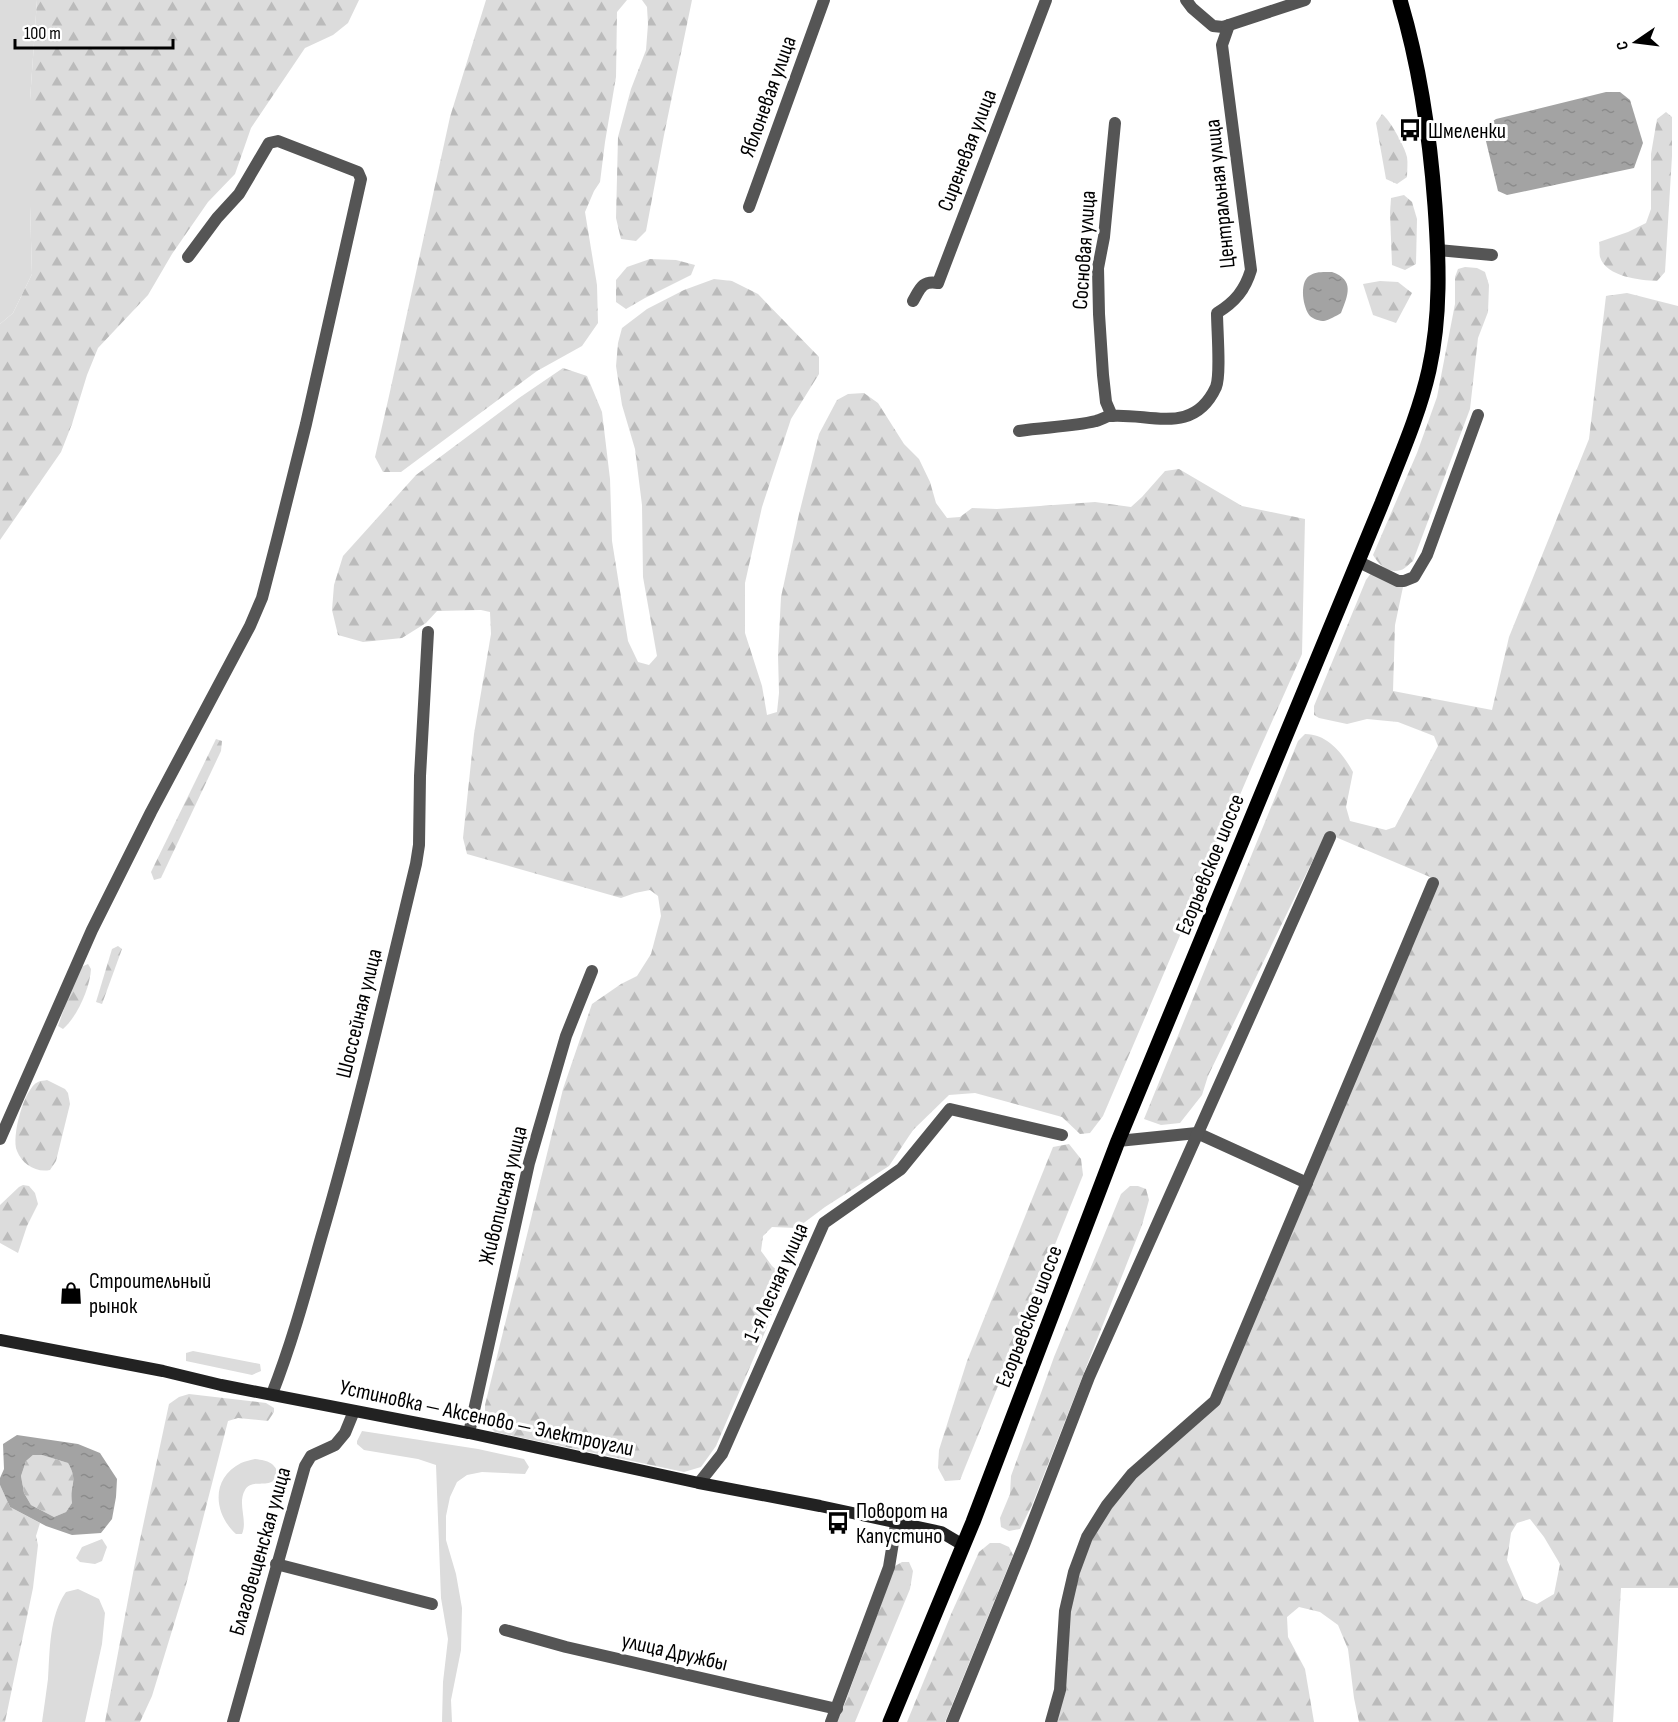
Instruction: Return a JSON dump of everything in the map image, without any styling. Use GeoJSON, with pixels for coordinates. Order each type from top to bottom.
{"type":"FeatureCollection","features":[{"type":"Feature","properties":{"kind":"main road","name":"Егорьевское шоссе"},"geometry":{"type":"LineString","coordinates":[[890,1722],[977,1512],[1118,1141],[1411,428],[1428,372],[1436,335],[1438,289],[1433,176],[1417,65],[1401,0]]}},
{"type":"Feature","properties":{"kind":"main road","name":"Устиновка — Аксеново — Электроугли"},"geometry":{"type":"LineString","coordinates":[[0,1340],[164,1371],[221,1385],[469,1433],[699,1483],[820,1506],[940,1532],[963,1545]]}},
{"type":"Feature","properties":{"kind":"street","name":"Яблоневая улица"},"geometry":{"type":"LineString","coordinates":[[749,207],[824,0]]}},
{"type":"Feature","properties":{"kind":"street","name":"Сиреневая улица"},"geometry":{"type":"LineString","coordinates":[[913,301],[923,285],[930,281],[938,283],[1046,0]]}},
{"type":"Feature","properties":{"kind":"street"},"geometry":{"type":"LineString","coordinates":[[1186,0],[1213,26],[1223,27],[1305,0]]}},
{"type":"Feature","properties":{"kind":"street","name":"Центральная улица"},"geometry":{"type":"LineString","coordinates":[[1018,431],[1112,416],[1179,418],[1203,406],[1217,386],[1217,313],[1228,307],[1240,295],[1251,270],[1222,45],[1229,25]]}},
{"type":"Feature","properties":{"kind":"street","name":"Сосновая улица"},"geometry":{"type":"LineString","coordinates":[[1112,416],[1106,402],[1103,375],[1098,268],[1104,237],[1115,123]]}},
{"type":"Feature","properties":{"kind":"street"},"geometry":{"type":"LineString","coordinates":[[0,1139],[92,930],[151,812],[250,626],[262,598],[306,424],[361,179],[358,172],[278,141],[269,143],[239,194],[217,218],[188,257]]}},
{"type":"Feature","properties":{"kind":"street"},"geometry":{"type":"LineString","coordinates":[[1438,250],[1492,255]]}},
{"type":"Feature","properties":{"kind":"street"},"geometry":{"type":"LineString","coordinates":[[1357,561],[1398,581],[1414,577],[1427,555],[1478,415]]}},
{"type":"Feature","properties":{"kind":"street","name":"Шоссейная улица"},"geometry":{"type":"LineString","coordinates":[[272,1394],[287,1356],[334,1195],[416,864],[428,632]]}},
{"type":"Feature","properties":{"kind":"street"},"geometry":{"type":"LineString","coordinates":[[952,1722],[1089,1377],[1330,837]]}},
{"type":"Feature","properties":{"kind":"street"},"geometry":{"type":"LineString","coordinates":[[1051,1722],[1060,1690],[1065,1611],[1074,1572],[1088,1537],[1107,1505],[1132,1474],[1215,1401],[1433,883]]}},
{"type":"Feature","properties":{"kind":"street","name":"Живописная улица"},"geometry":{"type":"LineString","coordinates":[[469,1433],[529,1163],[566,1036],[592,971]]}},
{"type":"Feature","properties":{"kind":"street","name":"1-я Лесная улица"},"geometry":{"type":"LineString","coordinates":[[699,1483],[722,1454],[824,1223],[901,1169],[950,1109],[1062,1135]]}},
{"type":"Feature","properties":{"kind":"street"},"geometry":{"type":"LineString","coordinates":[[1118,1141],[1197,1133],[1307,1183]]}},
{"type":"Feature","properties":{"kind":"street","name":"Благовещенская улица"},"geometry":{"type":"LineString","coordinates":[[233,1722],[304,1466],[311,1456],[335,1445],[345,1433],[354,1411]]}},
{"type":"Feature","properties":{"kind":"street"},"geometry":{"type":"LineString","coordinates":[[831,1722],[889,1567],[896,1524]]}},
{"type":"Feature","properties":{"kind":"street"},"geometry":{"type":"LineString","coordinates":[[276,1564],[432,1604]]}},
{"type":"Feature","properties":{"kind":"street","name":"улица Дружбы"},"geometry":{"type":"LineString","coordinates":[[505,1630],[566,1647],[837,1709]]}},
{"type":"Feature","properties":{"kind":"green space"},"geometry":{"type":"Polygon","coordinates":[[[0,0],[37,0],[30,100],[32,274],[13,313],[0,324],[0,0]]]}},
{"type":"Feature","properties":{"kind":"green space"},"geometry":{"type":"Polygon","coordinates":[[[37,0],[359,0],[348,23],[333,35],[305,48],[251,128],[235,174],[208,202],[172,254],[148,295],[98,348],[61,452],[0,540],[0,324],[13,313],[32,274],[30,100],[37,0]]]}},
{"type":"Feature","properties":{"kind":"green space"},"geometry":{"type":"Polygon","coordinates":[[[486,0],[627,0],[617,12],[616,77],[600,182],[585,212],[597,285],[598,323],[582,346],[537,371],[401,472],[383,472],[375,457],[450,117],[486,0]]]}},
{"type":"Feature","properties":{"kind":"green space"},"geometry":{"type":"Polygon","coordinates":[[[642,0],[692,0],[646,231],[636,241],[621,239],[616,218],[618,137],[631,89],[646,50],[647,7],[642,0]]]}},
{"type":"Feature","properties":{"kind":"green space"},"geometry":{"type":"Polygon","coordinates":[[[1666,112],[1672,117],[1672,156],[1665,272],[1657,281],[1624,276],[1603,264],[1599,242],[1646,223],[1651,209],[1651,154],[1657,119],[1666,112]]]}},
{"type":"Feature","properties":{"kind":"green space"},"geometry":{"type":"Polygon","coordinates":[[[1382,114],[1397,134],[1407,157],[1407,177],[1397,184],[1386,179],[1376,123],[1382,114]]]}},
{"type":"Feature","properties":{"kind":"green space"},"geometry":{"type":"Polygon","coordinates":[[[1404,195],[1412,202],[1417,219],[1416,264],[1405,270],[1392,265],[1390,213],[1391,198],[1404,195]]]}},
{"type":"Feature","properties":{"kind":"green space"},"geometry":{"type":"Polygon","coordinates":[[[650,259],[676,260],[695,265],[691,275],[626,309],[616,302],[616,280],[627,267],[650,259]]]}},
{"type":"Feature","properties":{"kind":"green space"},"geometry":{"type":"Polygon","coordinates":[[[1477,268],[1485,272],[1489,285],[1488,312],[1478,338],[1470,409],[1413,561],[1403,569],[1392,571],[1381,565],[1373,555],[1417,453],[1437,397],[1455,304],[1455,277],[1458,269],[1477,268]]]}},
{"type":"Feature","properties":{"kind":"green space"},"geometry":{"type":"Polygon","coordinates":[[[714,279],[732,281],[758,294],[819,357],[819,374],[791,419],[762,507],[745,583],[745,633],[762,686],[767,715],[777,712],[781,597],[819,434],[837,400],[848,394],[864,393],[878,403],[904,444],[919,459],[930,482],[936,503],[947,518],[960,517],[972,508],[997,509],[1095,502],[1131,507],[1165,471],[1179,469],[1242,506],[1305,519],[1302,654],[1103,1116],[1090,1133],[1080,1134],[1062,1117],[975,1093],[949,1095],[913,1130],[889,1166],[797,1228],[772,1227],[763,1236],[761,1251],[779,1272],[779,1295],[716,1446],[701,1467],[684,1472],[495,1432],[485,1422],[485,1405],[563,1089],[592,1004],[637,976],[651,954],[661,916],[658,896],[650,890],[621,898],[467,854],[463,838],[474,734],[491,634],[490,612],[481,610],[437,611],[426,623],[402,638],[363,642],[338,635],[332,610],[334,585],[343,556],[416,475],[563,368],[587,376],[602,412],[610,479],[612,541],[628,641],[638,662],[649,665],[657,656],[643,577],[642,505],[635,449],[622,405],[616,366],[618,343],[622,328],[647,309],[684,290],[714,279]]]}},
{"type":"Feature","properties":{"kind":"green space"},"geometry":{"type":"Polygon","coordinates":[[[1380,281],[1398,282],[1412,293],[1396,323],[1373,315],[1363,284],[1380,281]]]}},
{"type":"Feature","properties":{"kind":"green space"},"geometry":{"type":"Polygon","coordinates":[[[1627,293],[1678,306],[1678,1588],[1621,1588],[1613,1722],[1359,1722],[1348,1649],[1338,1625],[1320,1612],[1299,1607],[1287,1617],[1288,1637],[1305,1669],[1314,1722],[1055,1722],[1068,1613],[1079,1567],[1092,1536],[1135,1476],[1218,1403],[1437,880],[1326,833],[1208,1076],[1202,1095],[1180,1123],[1161,1125],[1144,1119],[1298,741],[1305,734],[1313,735],[1321,737],[1334,746],[1345,758],[1353,772],[1346,807],[1350,821],[1386,830],[1395,827],[1438,746],[1434,736],[1398,722],[1367,719],[1347,724],[1314,715],[1314,706],[1366,580],[1371,573],[1403,587],[1395,625],[1393,691],[1492,710],[1509,637],[1589,439],[1606,296],[1627,293]],[[1530,1519],[1517,1523],[1511,1533],[1507,1560],[1524,1599],[1537,1604],[1554,1594],[1560,1564],[1530,1519]]]}},
{"type":"Feature","properties":{"kind":"green space"},"geometry":{"type":"Polygon","coordinates":[[[216,739],[222,741],[221,751],[161,878],[154,880],[151,872],[216,739]]]}},
{"type":"Feature","properties":{"kind":"green space"},"geometry":{"type":"Polygon","coordinates":[[[118,946],[122,949],[102,1004],[96,1002],[112,949],[118,946]]]}},
{"type":"Feature","properties":{"kind":"green space"},"geometry":{"type":"Polygon","coordinates":[[[88,964],[91,969],[85,993],[78,1010],[63,1029],[58,1026],[70,992],[81,967],[88,964]]]}},
{"type":"Feature","properties":{"kind":"green space"},"geometry":{"type":"Polygon","coordinates":[[[47,1080],[65,1089],[70,1104],[56,1161],[50,1170],[45,1171],[35,1169],[22,1160],[17,1151],[16,1135],[20,1114],[28,1093],[38,1082],[47,1080]]]}},
{"type":"Feature","properties":{"kind":"green space"},"geometry":{"type":"Polygon","coordinates":[[[1069,1144],[1081,1159],[1083,1175],[960,1480],[945,1481],[938,1468],[939,1450],[967,1361],[1053,1147],[1069,1144]]]}},
{"type":"Feature","properties":{"kind":"green space"},"geometry":{"type":"Polygon","coordinates":[[[23,1185],[29,1186],[35,1193],[38,1204],[27,1226],[18,1253],[0,1243],[0,1205],[23,1185]]]}},
{"type":"Feature","properties":{"kind":"green space"},"geometry":{"type":"Polygon","coordinates":[[[1130,1186],[1146,1189],[1149,1200],[1142,1225],[1032,1505],[1020,1529],[1009,1531],[1001,1527],[1000,1518],[1010,1494],[1011,1476],[1054,1357],[1121,1194],[1130,1186]]]}},
{"type":"Feature","properties":{"kind":"green space"},"geometry":{"type":"Polygon","coordinates":[[[193,1351],[260,1364],[261,1371],[252,1375],[186,1361],[186,1353],[193,1351]]]}},
{"type":"Feature","properties":{"kind":"green space"},"geometry":{"type":"Polygon","coordinates":[[[189,1394],[266,1403],[274,1408],[274,1412],[268,1421],[238,1418],[228,1421],[186,1585],[152,1696],[140,1722],[105,1722],[134,1568],[169,1404],[189,1394]]]}},
{"type":"Feature","properties":{"kind":"green space"},"geometry":{"type":"Polygon","coordinates":[[[362,1431],[478,1449],[524,1459],[529,1467],[525,1474],[482,1472],[467,1475],[457,1482],[450,1497],[446,1516],[446,1540],[456,1574],[462,1608],[461,1650],[451,1700],[452,1722],[442,1722],[443,1682],[448,1639],[441,1598],[436,1465],[418,1459],[364,1450],[357,1444],[362,1431]]]}},
{"type":"Feature","properties":{"kind":"green space"},"geometry":{"type":"Polygon","coordinates":[[[33,1455],[42,1455],[68,1463],[73,1479],[72,1503],[66,1512],[54,1517],[31,1505],[24,1493],[21,1476],[26,1461],[33,1455]]]}},
{"type":"Feature","properties":{"kind":"green space"},"geometry":{"type":"Polygon","coordinates":[[[255,1459],[270,1463],[279,1475],[271,1482],[252,1484],[245,1490],[242,1501],[244,1529],[242,1534],[236,1534],[228,1526],[223,1516],[220,1506],[220,1487],[224,1477],[231,1469],[243,1462],[255,1459]]]}},
{"type":"Feature","properties":{"kind":"green space"},"geometry":{"type":"Polygon","coordinates":[[[0,1485],[10,1507],[40,1523],[36,1536],[38,1545],[33,1588],[5,1722],[0,1722],[0,1485]]]}},
{"type":"Feature","properties":{"kind":"green space"},"geometry":{"type":"Polygon","coordinates":[[[102,1539],[107,1547],[102,1561],[95,1564],[80,1562],[76,1558],[82,1547],[102,1539]]]}},
{"type":"Feature","properties":{"kind":"green space"},"geometry":{"type":"Polygon","coordinates":[[[990,1543],[1000,1543],[1009,1547],[1013,1555],[945,1722],[907,1722],[979,1552],[990,1543]]]}},
{"type":"Feature","properties":{"kind":"green space"},"geometry":{"type":"Polygon","coordinates":[[[902,1562],[909,1562],[913,1571],[910,1589],[855,1722],[837,1722],[895,1566],[902,1562]]]}},
{"type":"Feature","properties":{"kind":"green space"},"geometry":{"type":"Polygon","coordinates":[[[78,1589],[99,1599],[105,1613],[102,1644],[85,1722],[42,1722],[53,1622],[60,1601],[66,1592],[78,1589]]]}},
{"type":"Feature","properties":{"kind":"water"},"geometry":{"type":"Polygon","coordinates":[[[1606,92],[1620,92],[1630,100],[1643,143],[1634,168],[1507,195],[1498,191],[1485,137],[1486,126],[1496,119],[1606,92]]]}},
{"type":"Feature","properties":{"kind":"water"},"geometry":{"type":"Polygon","coordinates":[[[1332,272],[1344,279],[1347,284],[1346,300],[1341,313],[1326,320],[1317,320],[1310,316],[1305,307],[1304,284],[1311,274],[1332,272]]]}},
{"type":"Feature","properties":{"kind":"water"},"geometry":{"type":"Polygon","coordinates":[[[17,1435],[78,1444],[100,1453],[117,1479],[112,1519],[101,1533],[72,1535],[46,1526],[10,1507],[0,1485],[4,1469],[3,1444],[17,1435]],[[33,1455],[26,1461],[21,1476],[24,1493],[31,1505],[54,1517],[66,1512],[72,1503],[73,1475],[68,1463],[42,1455],[33,1455]]]}},
{"type":"Feature","properties":{"kind":"place","name":"Шмеленки"},"geometry":{"type":"Point","coordinates":[1410,130]}},
{"type":"Feature","properties":{"kind":"place","name":"Строительный рынок"},"geometry":{"type":"Point","coordinates":[71,1293]}},
{"type":"Feature","properties":{"kind":"place","name":"Поворот на Капустино"},"geometry":{"type":"Point","coordinates":[838,1523]}}]}
